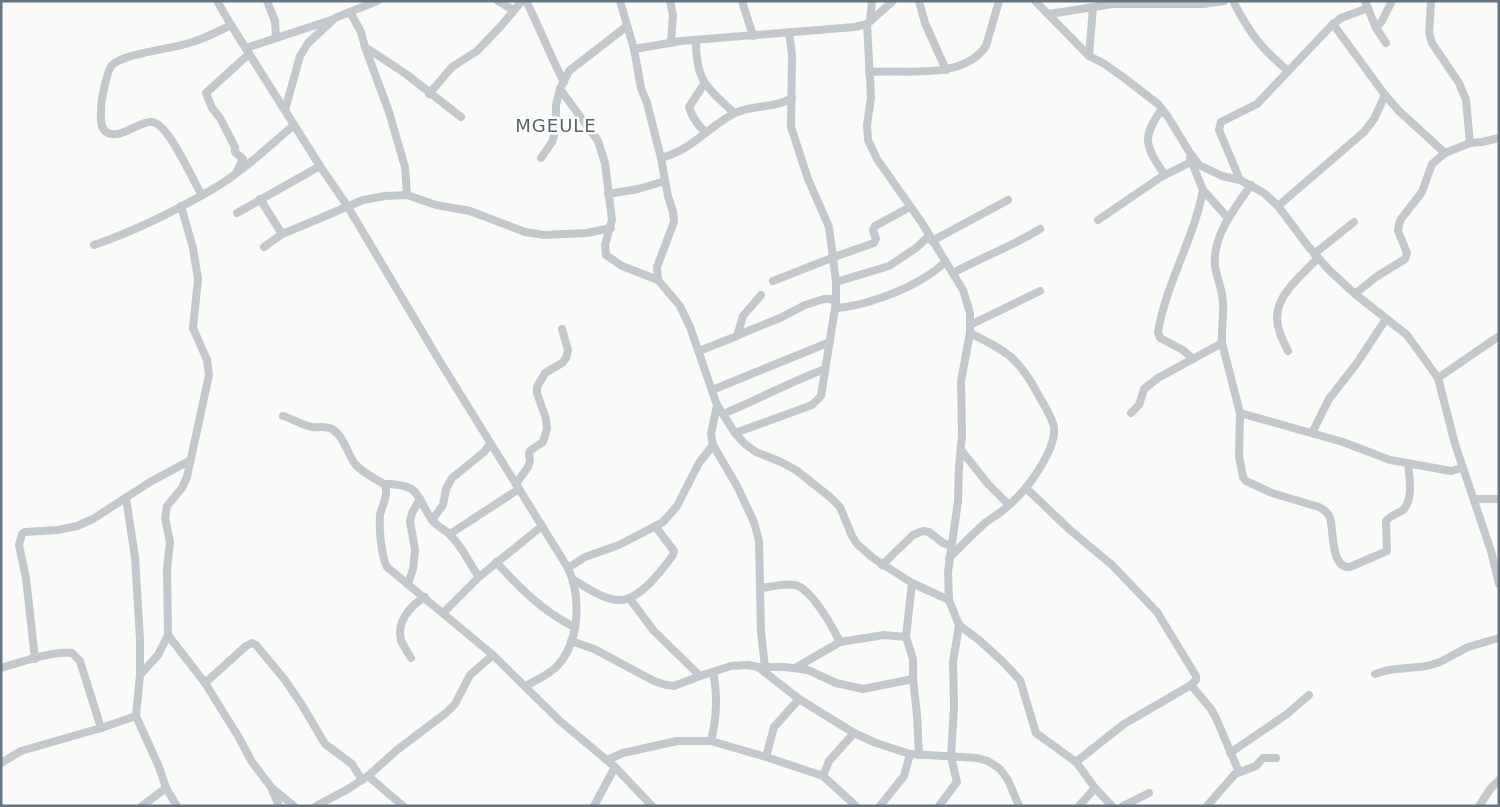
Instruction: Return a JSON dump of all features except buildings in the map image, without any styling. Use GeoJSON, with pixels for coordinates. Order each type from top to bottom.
{"type":"FeatureCollection","features":[{"type":"Feature","properties":{"kind":"street"},"geometry":{"type":"LineString","coordinates":[[217,1],[320,166],[348,207],[574,580],[577,598],[571,641],[559,664],[526,686]]}},
{"type":"Feature","properties":{"kind":"street"},"geometry":{"type":"LineString","coordinates":[[267,1],[275,22],[276,38]]}},
{"type":"Feature","properties":{"kind":"street"},"geometry":{"type":"LineString","coordinates":[[236,173],[242,158],[235,152],[235,147],[220,118],[212,108],[206,93],[247,51],[276,38],[335,18],[376,1]]}},
{"type":"Feature","properties":{"kind":"street"},"geometry":{"type":"LineString","coordinates":[[498,1],[513,10]]}},
{"type":"Feature","properties":{"kind":"street"},"geometry":{"type":"LineString","coordinates":[[429,94],[452,67],[477,51],[522,1]]}},
{"type":"Feature","properties":{"kind":"street"},"geometry":{"type":"LineString","coordinates":[[526,1],[540,28],[562,85],[598,141],[605,163],[612,220],[605,245],[606,255],[622,266],[658,280],[680,306],[690,327],[717,405],[735,433],[745,444],[756,452],[796,470],[830,497],[840,507],[857,544],[882,565],[912,583],[949,600]]}},
{"type":"Feature","properties":{"kind":"street"},"geometry":{"type":"LineString","coordinates":[[620,1],[634,49],[641,88],[647,103],[661,158],[674,222],[657,267],[658,280]]}},
{"type":"Feature","properties":{"kind":"street"},"geometry":{"type":"LineString","coordinates":[[670,1],[673,15],[671,43]]}},
{"type":"Feature","properties":{"kind":"street"},"geometry":{"type":"LineString","coordinates":[[742,1],[753,36]]}},
{"type":"Feature","properties":{"kind":"street"},"geometry":{"type":"LineString","coordinates":[[872,1],[868,22],[871,98],[867,125],[868,140],[877,159],[953,273],[963,290],[970,313],[970,329],[961,381],[962,435],[958,501],[949,558],[949,600],[960,625],[1002,660],[1020,680],[1037,735],[1076,762],[1095,788],[1112,806]]}},
{"type":"Feature","properties":{"kind":"street"},"geometry":{"type":"LineString","coordinates":[[634,49],[696,40],[855,27],[868,22],[893,1]]}},
{"type":"Feature","properties":{"kind":"street"},"geometry":{"type":"LineString","coordinates":[[919,1],[925,23],[946,70]]}},
{"type":"Feature","properties":{"kind":"street"},"geometry":{"type":"LineString","coordinates":[[869,72],[946,70],[964,63],[983,51],[986,46],[999,1]]}},
{"type":"Feature","properties":{"kind":"street"},"geometry":{"type":"LineString","coordinates":[[1035,1],[1089,56],[1103,63],[1142,90],[1162,108],[1199,164],[1222,176],[1240,180],[1264,193],[1278,206],[1316,256],[1354,294],[1407,335],[1438,378],[1462,468],[1491,551],[1499,584]]}},
{"type":"Feature","properties":{"kind":"street"},"geometry":{"type":"LineString","coordinates":[[1048,14],[1113,4],[1224,1]]}},
{"type":"Feature","properties":{"kind":"street"},"geometry":{"type":"LineString","coordinates":[[1233,1],[1244,23],[1263,50],[1288,71]]}},
{"type":"Feature","properties":{"kind":"street"},"geometry":{"type":"LineString","coordinates":[[1376,28],[1382,21],[1392,1]]}},
{"type":"Feature","properties":{"kind":"street"},"geometry":{"type":"LineString","coordinates":[[1431,1],[1429,33],[1432,43],[1459,83],[1466,100],[1470,143]]}},
{"type":"Feature","properties":{"kind":"street"},"geometry":{"type":"LineString","coordinates":[[1240,180],[1222,141],[1218,126],[1221,122],[1257,104],[1333,24],[1367,5],[1376,28],[1386,43]]}},
{"type":"Feature","properties":{"kind":"street"},"geometry":{"type":"LineString","coordinates":[[1089,56],[1093,7]]}},
{"type":"Feature","properties":{"kind":"street"},"geometry":{"type":"LineString","coordinates":[[350,12],[361,32],[390,112],[405,167],[407,195]]}},
{"type":"Feature","properties":{"kind":"street"},"geometry":{"type":"LineString","coordinates":[[285,110],[300,56],[308,43],[335,18]]}},
{"type":"Feature","properties":{"kind":"street"},"geometry":{"type":"LineString","coordinates":[[1333,24],[1385,95],[1399,111],[1445,153]]}},
{"type":"Feature","properties":{"kind":"street"},"geometry":{"type":"LineString","coordinates":[[202,195],[195,184],[192,174],[174,145],[156,122],[150,122],[118,133],[108,133],[104,130],[101,121],[102,93],[110,68],[114,64],[132,56],[204,39],[231,25]]}},
{"type":"Feature","properties":{"kind":"street"},"geometry":{"type":"LineString","coordinates":[[541,158],[552,142],[556,129],[556,105],[562,85],[569,71],[627,26]]}},
{"type":"Feature","properties":{"kind":"street"},"geometry":{"type":"LineString","coordinates":[[735,433],[818,401],[821,396],[830,342],[835,305],[834,257],[829,227],[808,179],[791,127],[792,55],[790,32]]}},
{"type":"Feature","properties":{"kind":"street"},"geometry":{"type":"LineString","coordinates":[[696,40],[698,73],[704,84],[734,114]]}},
{"type":"Feature","properties":{"kind":"street"},"geometry":{"type":"LineString","coordinates":[[365,47],[406,74],[429,94],[461,117]]}},
{"type":"Feature","properties":{"kind":"street"},"geometry":{"type":"LineString","coordinates":[[704,84],[689,107],[691,115],[706,133]]}},
{"type":"Feature","properties":{"kind":"street"},"geometry":{"type":"LineString","coordinates":[[1278,206],[1364,132],[1374,119],[1385,95]]}},
{"type":"Feature","properties":{"kind":"street"},"geometry":{"type":"LineString","coordinates":[[661,158],[677,154],[734,114],[752,108],[784,102],[792,98]]}},
{"type":"Feature","properties":{"kind":"street"},"geometry":{"type":"LineString","coordinates":[[1162,108],[1148,131],[1147,140],[1154,160],[1165,175]]}},
{"type":"Feature","properties":{"kind":"street"},"geometry":{"type":"LineString","coordinates":[[94,245],[120,236],[202,195],[236,173],[294,125]]}},
{"type":"Feature","properties":{"kind":"street"},"geometry":{"type":"LineString","coordinates":[[1354,294],[1376,277],[1405,259],[1407,253],[1398,231],[1402,219],[1424,189],[1430,167],[1445,153],[1470,143],[1499,138]]}},
{"type":"Feature","properties":{"kind":"street"},"geometry":{"type":"LineString","coordinates":[[1190,153],[1191,162],[1203,190],[1228,218]]}},
{"type":"Feature","properties":{"kind":"street"},"geometry":{"type":"LineString","coordinates":[[1098,220],[1165,175],[1191,162]]}},
{"type":"Feature","properties":{"kind":"street"},"geometry":{"type":"LineString","coordinates":[[237,212],[320,166]]}},
{"type":"Feature","properties":{"kind":"street"},"geometry":{"type":"LineString","coordinates":[[608,194],[638,189],[665,181]]}},
{"type":"Feature","properties":{"kind":"street"},"geometry":{"type":"LineString","coordinates":[[1251,185],[1228,218],[1216,251],[1215,266],[1223,304],[1222,343],[1240,413],[1239,456],[1243,477],[1246,482],[1272,493],[1319,507],[1326,511],[1329,517],[1331,537],[1341,564],[1345,567],[1387,551],[1386,521],[1404,509],[1409,498],[1408,463]]}},
{"type":"Feature","properties":{"kind":"street"},"geometry":{"type":"LineString","coordinates":[[1193,359],[1183,350],[1160,338],[1158,332],[1174,275],[1195,223],[1203,190]]}},
{"type":"Feature","properties":{"kind":"street"},"geometry":{"type":"LineString","coordinates":[[264,247],[282,234],[363,200],[385,196],[407,195],[436,204],[470,211],[525,232],[544,235],[587,233],[610,228]]}},
{"type":"Feature","properties":{"kind":"street"},"geometry":{"type":"LineString","coordinates":[[260,200],[282,234]]}},
{"type":"Feature","properties":{"kind":"street"},"geometry":{"type":"LineString","coordinates":[[836,282],[888,266],[930,239],[1008,200]]}},
{"type":"Feature","properties":{"kind":"street"},"geometry":{"type":"LineString","coordinates":[[140,674],[158,655],[168,635],[166,576],[170,542],[165,518],[167,506],[182,488],[186,477],[207,388],[207,360],[193,328],[198,279],[193,248],[181,206]]}},
{"type":"Feature","properties":{"kind":"street"},"geometry":{"type":"LineString","coordinates":[[773,281],[874,243],[876,240],[873,230],[875,226],[910,207]]}},
{"type":"Feature","properties":{"kind":"street"},"geometry":{"type":"LineString","coordinates":[[1288,351],[1279,332],[1277,309],[1284,295],[1316,256],[1354,222]]}},
{"type":"Feature","properties":{"kind":"street"},"geometry":{"type":"LineString","coordinates":[[953,273],[979,259],[1006,249],[1040,229]]}},
{"type":"Feature","properties":{"kind":"street"},"geometry":{"type":"LineString","coordinates":[[698,351],[824,299],[831,299],[835,305],[852,307],[903,288],[927,276],[946,262]]}},
{"type":"Feature","properties":{"kind":"street"},"geometry":{"type":"LineString","coordinates":[[970,329],[1040,291]]}},
{"type":"Feature","properties":{"kind":"street"},"geometry":{"type":"LineString","coordinates":[[738,335],[743,316],[761,295]]}},
{"type":"Feature","properties":{"kind":"street"},"geometry":{"type":"LineString","coordinates":[[1312,433],[1329,399],[1357,363],[1386,319]]}},
{"type":"Feature","properties":{"kind":"street"},"geometry":{"type":"LineString","coordinates":[[450,534],[517,486],[528,467],[530,450],[543,442],[546,419],[536,393],[537,387],[545,373],[562,364],[566,358],[568,350],[562,329]]}},
{"type":"Feature","properties":{"kind":"street"},"geometry":{"type":"LineString","coordinates":[[949,558],[986,522],[1010,505],[1026,488],[1051,446],[1054,436],[1054,425],[1031,380],[1016,360],[1004,350],[970,329]]}},
{"type":"Feature","properties":{"kind":"street"},"geometry":{"type":"LineString","coordinates":[[1438,378],[1499,336]]}},
{"type":"Feature","properties":{"kind":"street"},"geometry":{"type":"LineString","coordinates":[[712,390],[830,342]]}},
{"type":"Feature","properties":{"kind":"street"},"geometry":{"type":"LineString","coordinates":[[1131,412],[1139,406],[1144,389],[1158,378],[1222,343]]}},
{"type":"Feature","properties":{"kind":"street"},"geometry":{"type":"LineString","coordinates":[[723,414],[825,369]]}},
{"type":"Feature","properties":{"kind":"street"},"geometry":{"type":"LineString","coordinates":[[717,405],[711,434],[713,445],[737,486],[754,522],[758,541],[761,588],[761,667],[799,699],[854,733],[876,743],[910,754],[977,758],[988,761],[1000,769],[1008,780],[1019,806]]}},
{"type":"Feature","properties":{"kind":"street"},"geometry":{"type":"LineString","coordinates":[[1240,413],[1343,442],[1390,460],[1451,471],[1462,468]]}},
{"type":"Feature","properties":{"kind":"street"},"geometry":{"type":"LineString","coordinates":[[283,416],[314,427],[326,426],[331,428],[348,449],[356,464],[365,473],[384,484],[398,484],[413,490],[432,520],[450,534],[479,576]]}},
{"type":"Feature","properties":{"kind":"street"},"geometry":{"type":"LineString","coordinates":[[432,520],[443,505],[446,489],[452,478],[484,452],[490,444]]}},
{"type":"Feature","properties":{"kind":"street"},"geometry":{"type":"LineString","coordinates":[[568,568],[585,556],[619,545],[663,522],[677,506],[699,463],[713,445]]}},
{"type":"Feature","properties":{"kind":"street"},"geometry":{"type":"LineString","coordinates":[[960,450],[988,484],[1010,505]]}},
{"type":"Feature","properties":{"kind":"street"},"geometry":{"type":"LineString","coordinates":[[35,659],[26,578],[19,545],[22,534],[25,532],[58,530],[77,526],[189,461]]}},
{"type":"Feature","properties":{"kind":"street"},"geometry":{"type":"LineString","coordinates":[[384,484],[387,493],[380,515],[384,561],[387,567],[493,655],[560,721],[615,767],[652,806]]}},
{"type":"Feature","properties":{"kind":"street"},"geometry":{"type":"LineString","coordinates":[[1026,488],[1070,530],[1112,565],[1157,612],[1194,671],[1196,680],[1192,685],[1124,724],[1076,762]]}},
{"type":"Feature","properties":{"kind":"street"},"geometry":{"type":"LineString","coordinates":[[126,498],[135,557],[140,640],[140,674],[136,716],[159,767],[166,788],[177,806]]}},
{"type":"Feature","properties":{"kind":"street"},"geometry":{"type":"LineString","coordinates":[[413,605],[412,587],[415,550],[410,521],[420,499]]}},
{"type":"Feature","properties":{"kind":"street"},"geometry":{"type":"LineString","coordinates":[[1474,499],[1499,499]]}},
{"type":"Feature","properties":{"kind":"street"},"geometry":{"type":"LineString","coordinates":[[443,613],[479,576],[542,526]]}},
{"type":"Feature","properties":{"kind":"street"},"geometry":{"type":"LineString","coordinates":[[574,580],[593,592],[610,598],[630,599],[647,586],[673,556],[674,551],[655,526]]}},
{"type":"Feature","properties":{"kind":"street"},"geometry":{"type":"LineString","coordinates":[[882,565],[913,535],[923,530],[929,532],[942,543],[951,546]]}},
{"type":"Feature","properties":{"kind":"street"},"geometry":{"type":"LineString","coordinates":[[496,562],[531,599],[574,627]]}},
{"type":"Feature","properties":{"kind":"street"},"geometry":{"type":"LineString","coordinates":[[912,583],[906,637],[913,659],[919,755]]}},
{"type":"Feature","properties":{"kind":"street"},"geometry":{"type":"LineString","coordinates":[[761,588],[794,585],[802,587],[822,611],[840,642]]}},
{"type":"Feature","properties":{"kind":"street"},"geometry":{"type":"LineString","coordinates":[[411,658],[401,641],[400,628],[413,605],[425,597]]}},
{"type":"Feature","properties":{"kind":"street"},"geometry":{"type":"LineString","coordinates":[[630,599],[653,630],[700,676]]}},
{"type":"Feature","properties":{"kind":"street"},"geometry":{"type":"LineString","coordinates":[[939,806],[957,782],[951,757],[954,706],[953,662],[960,625]]}},
{"type":"Feature","properties":{"kind":"street"},"geometry":{"type":"LineString","coordinates":[[168,635],[204,683],[252,762],[271,787],[294,806]]}},
{"type":"Feature","properties":{"kind":"street"},"geometry":{"type":"LineString","coordinates":[[795,668],[840,642],[884,635],[906,637]]}},
{"type":"Feature","properties":{"kind":"street"},"geometry":{"type":"LineString","coordinates":[[1374,674],[1402,668],[1427,666],[1445,661],[1468,647],[1483,641],[1499,638]]}},
{"type":"Feature","properties":{"kind":"street"},"geometry":{"type":"LineString","coordinates":[[571,641],[594,649],[654,682],[666,686],[674,686],[738,665],[808,670],[836,683],[863,689],[913,678]]}},
{"type":"Feature","properties":{"kind":"street"},"geometry":{"type":"LineString","coordinates":[[204,683],[246,646],[252,643],[256,645],[289,686],[325,744],[352,764],[365,778],[403,806]]}},
{"type":"Feature","properties":{"kind":"street"},"geometry":{"type":"LineString","coordinates":[[1,668],[65,652],[72,653],[77,656],[83,670],[101,728]]}},
{"type":"Feature","properties":{"kind":"street"},"geometry":{"type":"LineString","coordinates":[[316,806],[348,790],[365,778],[397,750],[446,713],[455,704],[470,675],[493,655]]}},
{"type":"Feature","properties":{"kind":"street"},"geometry":{"type":"LineString","coordinates":[[710,740],[715,726],[717,706],[717,692],[713,672]]}},
{"type":"Feature","properties":{"kind":"street"},"geometry":{"type":"LineString","coordinates":[[1192,685],[1211,710],[1238,772]]}},
{"type":"Feature","properties":{"kind":"street"},"geometry":{"type":"LineString","coordinates":[[1230,753],[1287,714],[1309,695]]}},
{"type":"Feature","properties":{"kind":"street"},"geometry":{"type":"LineString","coordinates":[[766,757],[774,727],[799,699]]}},
{"type":"Feature","properties":{"kind":"street"},"geometry":{"type":"LineString","coordinates":[[1,763],[21,751],[136,716]]}},
{"type":"Feature","properties":{"kind":"street"},"geometry":{"type":"LineString","coordinates":[[823,776],[829,761],[854,733]]}},
{"type":"Feature","properties":{"kind":"street"},"geometry":{"type":"LineString","coordinates":[[607,760],[622,753],[677,741],[710,740],[823,776],[856,806]]}},
{"type":"Feature","properties":{"kind":"street"},"geometry":{"type":"LineString","coordinates":[[881,805],[904,776],[910,754]]}},
{"type":"Feature","properties":{"kind":"street"},"geometry":{"type":"LineString","coordinates":[[1207,806],[1238,772],[1256,766],[1264,758],[1276,758]]}},
{"type":"Feature","properties":{"kind":"street"},"geometry":{"type":"LineString","coordinates":[[594,806],[615,767]]}},
{"type":"Feature","properties":{"kind":"street"},"geometry":{"type":"LineString","coordinates":[[1479,806],[1490,788],[1499,780]]}},
{"type":"Feature","properties":{"kind":"street"},"geometry":{"type":"LineString","coordinates":[[271,787],[279,806]]}},
{"type":"Feature","properties":{"kind":"street"},"geometry":{"type":"LineString","coordinates":[[142,806],[166,788]]}},
{"type":"Feature","properties":{"kind":"street"},"geometry":{"type":"LineString","coordinates":[[1080,806],[1095,788]]}},
{"type":"Feature","properties":{"kind":"street"},"geometry":{"type":"LineString","coordinates":[[1123,806],[1149,793]]}},
{"type":"Feature","properties":{"kind":"district","name":"MGEULE"},"geometry":{"type":"Point","coordinates":[556,126]}}]}
